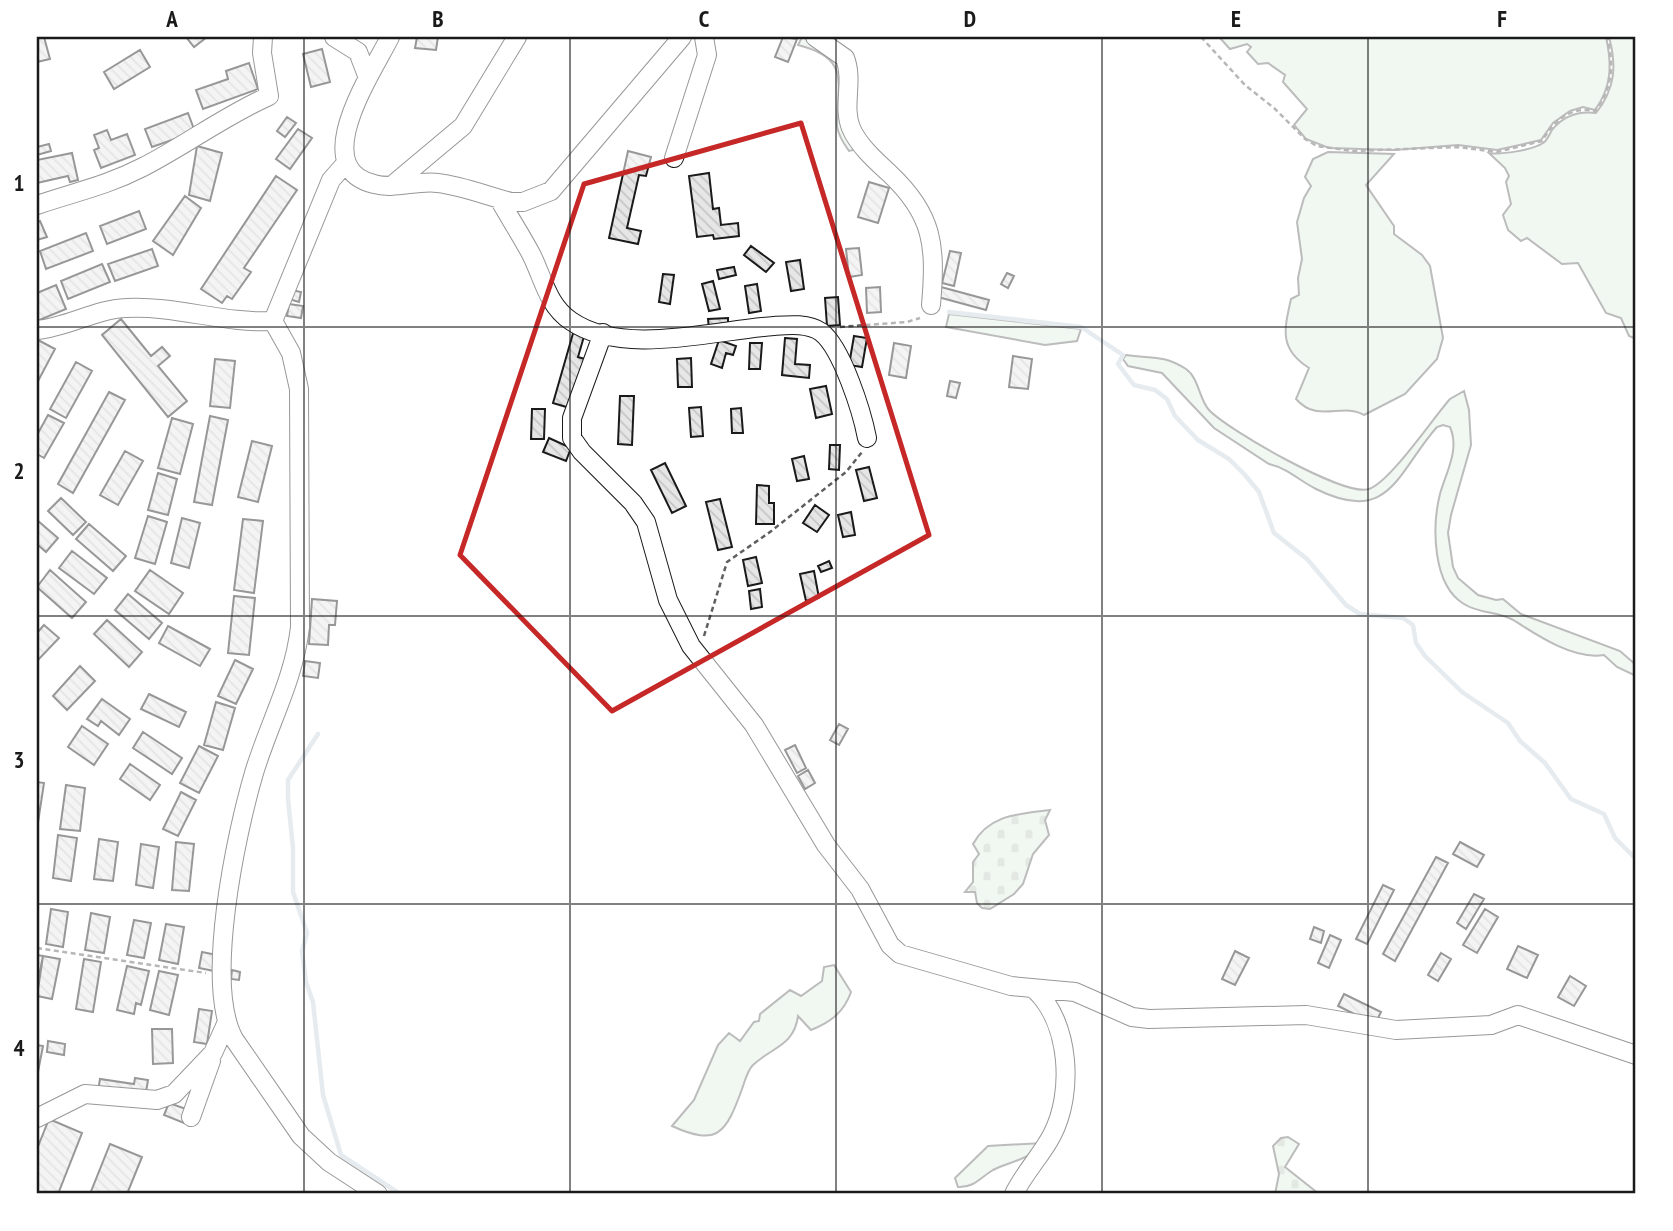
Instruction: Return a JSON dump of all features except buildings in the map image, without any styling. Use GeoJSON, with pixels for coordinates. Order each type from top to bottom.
{"type":"FeatureCollection","features":[{"type":"Feature","properties":{"kind":"street"},"geometry":{"type":"LineString","coordinates":[[37,205],[95,190],[179,149],[208,126],[269,96],[270,89],[262,53],[263,37]]}},
{"type":"Feature","properties":{"kind":"street"},"geometry":{"type":"LineString","coordinates":[[334,37],[358,52],[368,79]]}},
{"type":"Feature","properties":{"kind":"street"},"geometry":{"type":"LineString","coordinates":[[390,37],[352,111],[344,151],[346,163],[363,180],[392,185],[438,183],[499,199],[523,202],[551,191],[682,37]]}},
{"type":"Feature","properties":{"kind":"street"},"geometry":{"type":"LineString","coordinates":[[392,185],[443,146],[463,126],[517,37]]}},
{"type":"Feature","properties":{"kind":"street"},"geometry":{"type":"LineString","coordinates":[[674,158],[707,55],[704,37]]}},
{"type":"Feature","properties":{"kind":"street"},"geometry":{"type":"LineString","coordinates":[[815,37],[845,58],[850,79],[848,116],[857,139],[920,207],[930,244],[930,305]]}},
{"type":"Feature","properties":{"kind":"street"},"geometry":{"type":"LineString","coordinates":[[273,321],[331,180],[346,163]]}},
{"type":"Feature","properties":{"kind":"street"},"geometry":{"type":"LineString","coordinates":[[499,199],[536,262],[558,310],[572,322],[617,337],[660,339],[792,325],[821,332],[840,360],[861,409],[867,438]]}},
{"type":"Feature","properties":{"kind":"street"},"geometry":{"type":"LineString","coordinates":[[37,330],[68,325],[123,308],[223,319],[273,321]]}},
{"type":"Feature","properties":{"kind":"street"},"geometry":{"type":"LineString","coordinates":[[273,321],[291,353],[299,389],[300,627],[296,660],[254,772],[234,853],[222,1003],[226,1024],[302,1136],[329,1161],[378,1194]]}},
{"type":"Feature","properties":{"kind":"street"},"geometry":{"type":"LineString","coordinates":[[603,333],[572,418],[572,438],[582,452],[634,503],[646,522],[668,600],[691,646],[754,726],[826,845],[860,889],[890,945],[912,960],[1035,990],[1075,992],[1132,1017],[1149,1019],[1306,1015],[1396,1030],[1491,1025],[1518,1016],[1636,1055]]}},
{"type":"Feature","properties":{"kind":"street"},"geometry":{"type":"LineString","coordinates":[[1014,1194],[1053,1134],[1064,1085],[1060,1029],[1053,1012],[1035,990]]}},
{"type":"Feature","properties":{"kind":"street"},"geometry":{"type":"LineString","coordinates":[[191,1117],[226,1024]]}},
{"type":"Feature","properties":{"kind":"street"},"geometry":{"type":"LineString","coordinates":[[37,1118],[85,1094],[166,1098],[174,1094],[214,1053]]}},
{"type":"Feature","properties":{"kind":"path"},"geometry":{"type":"LineString","coordinates":[[1201,37],[1245,85],[1274,108],[1305,139],[1317,146],[1353,151],[1458,147],[1497,152],[1542,141],[1553,124],[1571,112],[1583,108],[1595,111],[1609,85],[1612,60],[1607,37]]}},
{"type":"Feature","properties":{"kind":"path"},"geometry":{"type":"LineString","coordinates":[[821,332],[828,328],[907,323],[923,318],[930,305]]}},
{"type":"Feature","properties":{"kind":"path"},"geometry":{"type":"LineString","coordinates":[[691,646],[704,637],[727,562],[846,472],[861,455],[867,438]]}},
{"type":"Feature","properties":{"kind":"path"},"geometry":{"type":"LineString","coordinates":[[37,948],[68,950],[223,976]]}},
{"type":"Feature","properties":{"kind":"highlighted area"},"geometry":{"type":"Polygon","coordinates":[[[801,123],[929,535],[612,711],[460,555],[584,184],[801,123]]]}},
{"type":"Feature","properties":{"kind":"green space"},"geometry":{"type":"Polygon","coordinates":[[[802,37],[818,42],[840,59],[858,149],[849,151],[837,126],[839,85],[834,65],[815,50],[798,45],[802,37]]]}},
{"type":"Feature","properties":{"kind":"green space"},"geometry":{"type":"Polygon","coordinates":[[[1219,37],[1606,37],[1609,75],[1605,93],[1595,110],[1583,107],[1570,111],[1553,123],[1541,140],[1497,150],[1458,145],[1394,150],[1329,148],[1306,139],[1294,125],[1307,109],[1283,82],[1285,75],[1268,63],[1258,64],[1247,52],[1251,47],[1247,44],[1230,49],[1219,37]]]}},
{"type":"Feature","properties":{"kind":"green space"},"geometry":{"type":"Polygon","coordinates":[[[1609,37],[1636,37],[1636,339],[1629,336],[1621,318],[1606,313],[1578,263],[1562,264],[1527,238],[1521,241],[1508,230],[1503,215],[1511,204],[1506,182],[1509,176],[1505,168],[1489,153],[1538,146],[1567,118],[1596,113],[1607,95],[1613,77],[1609,37]]]}},
{"type":"Feature","properties":{"kind":"green space"},"geometry":{"type":"Polygon","coordinates":[[[1328,152],[1394,154],[1366,185],[1394,226],[1394,234],[1422,255],[1430,266],[1443,338],[1437,359],[1405,394],[1364,415],[1347,411],[1321,412],[1304,406],[1296,399],[1309,368],[1293,354],[1286,338],[1291,299],[1299,295],[1298,278],[1302,259],[1297,222],[1304,198],[1311,186],[1305,177],[1313,159],[1328,152]]]}},
{"type":"Feature","properties":{"kind":"green space"},"geometry":{"type":"Polygon","coordinates":[[[949,314],[1081,329],[1077,341],[1045,345],[946,327],[949,314]]]}},
{"type":"Feature","properties":{"kind":"green space"},"geometry":{"type":"Polygon","coordinates":[[[1126,355],[1163,359],[1178,364],[1194,378],[1209,410],[1238,432],[1312,473],[1356,489],[1369,489],[1388,475],[1450,399],[1464,391],[1469,410],[1471,445],[1448,533],[1453,567],[1458,578],[1478,595],[1503,599],[1521,614],[1620,651],[1636,665],[1636,676],[1617,667],[1604,655],[1593,656],[1569,650],[1545,640],[1509,618],[1470,607],[1453,595],[1440,569],[1436,538],[1437,507],[1453,453],[1450,427],[1437,427],[1401,476],[1376,498],[1360,501],[1341,499],[1269,464],[1214,428],[1162,373],[1128,366],[1123,359],[1126,355]]]}},
{"type":"Feature","properties":{"kind":"green space"},"geometry":{"type":"Polygon","coordinates":[[[1050,810],[1045,820],[1049,835],[1033,854],[1023,884],[1014,894],[990,909],[982,908],[977,903],[975,892],[965,892],[973,882],[973,862],[979,854],[973,844],[980,834],[996,821],[1050,810]]]}},
{"type":"Feature","properties":{"kind":"green space"},"geometry":{"type":"Polygon","coordinates":[[[834,965],[851,992],[836,1016],[811,1030],[798,1016],[796,1026],[787,1040],[751,1067],[731,1116],[718,1132],[700,1135],[672,1126],[694,1100],[718,1045],[729,1033],[740,1041],[754,1022],[759,1021],[760,1014],[790,990],[801,996],[822,981],[824,967],[834,965]]]}},
{"type":"Feature","properties":{"kind":"green space"},"geometry":{"type":"Polygon","coordinates":[[[1288,1137],[1299,1144],[1285,1167],[1319,1194],[1275,1194],[1279,1174],[1273,1146],[1281,1138],[1288,1137]]]}},
{"type":"Feature","properties":{"kind":"green space"},"geometry":{"type":"Polygon","coordinates":[[[1042,1143],[1026,1157],[993,1170],[973,1184],[958,1187],[955,1178],[988,1146],[1042,1143]]]}},
{"type":"Feature","properties":{"kind":"waterway"},"geometry":{"type":"LineString","coordinates":[[949,312],[1081,327],[1123,355],[1118,364],[1134,385],[1155,390],[1167,399],[1175,416],[1198,440],[1229,459],[1245,475],[1259,492],[1274,533],[1307,559],[1346,605],[1360,614],[1403,618],[1413,625],[1416,643],[1425,656],[1462,692],[1508,723],[1520,741],[1545,763],[1571,799],[1604,814],[1615,838],[1636,859]]}},
{"type":"Feature","properties":{"kind":"waterway"},"geometry":{"type":"LineString","coordinates":[[318,734],[288,780],[288,799],[293,848],[293,892],[307,933],[302,951],[306,982],[313,1002],[323,1095],[341,1155],[400,1194]]}}]}
